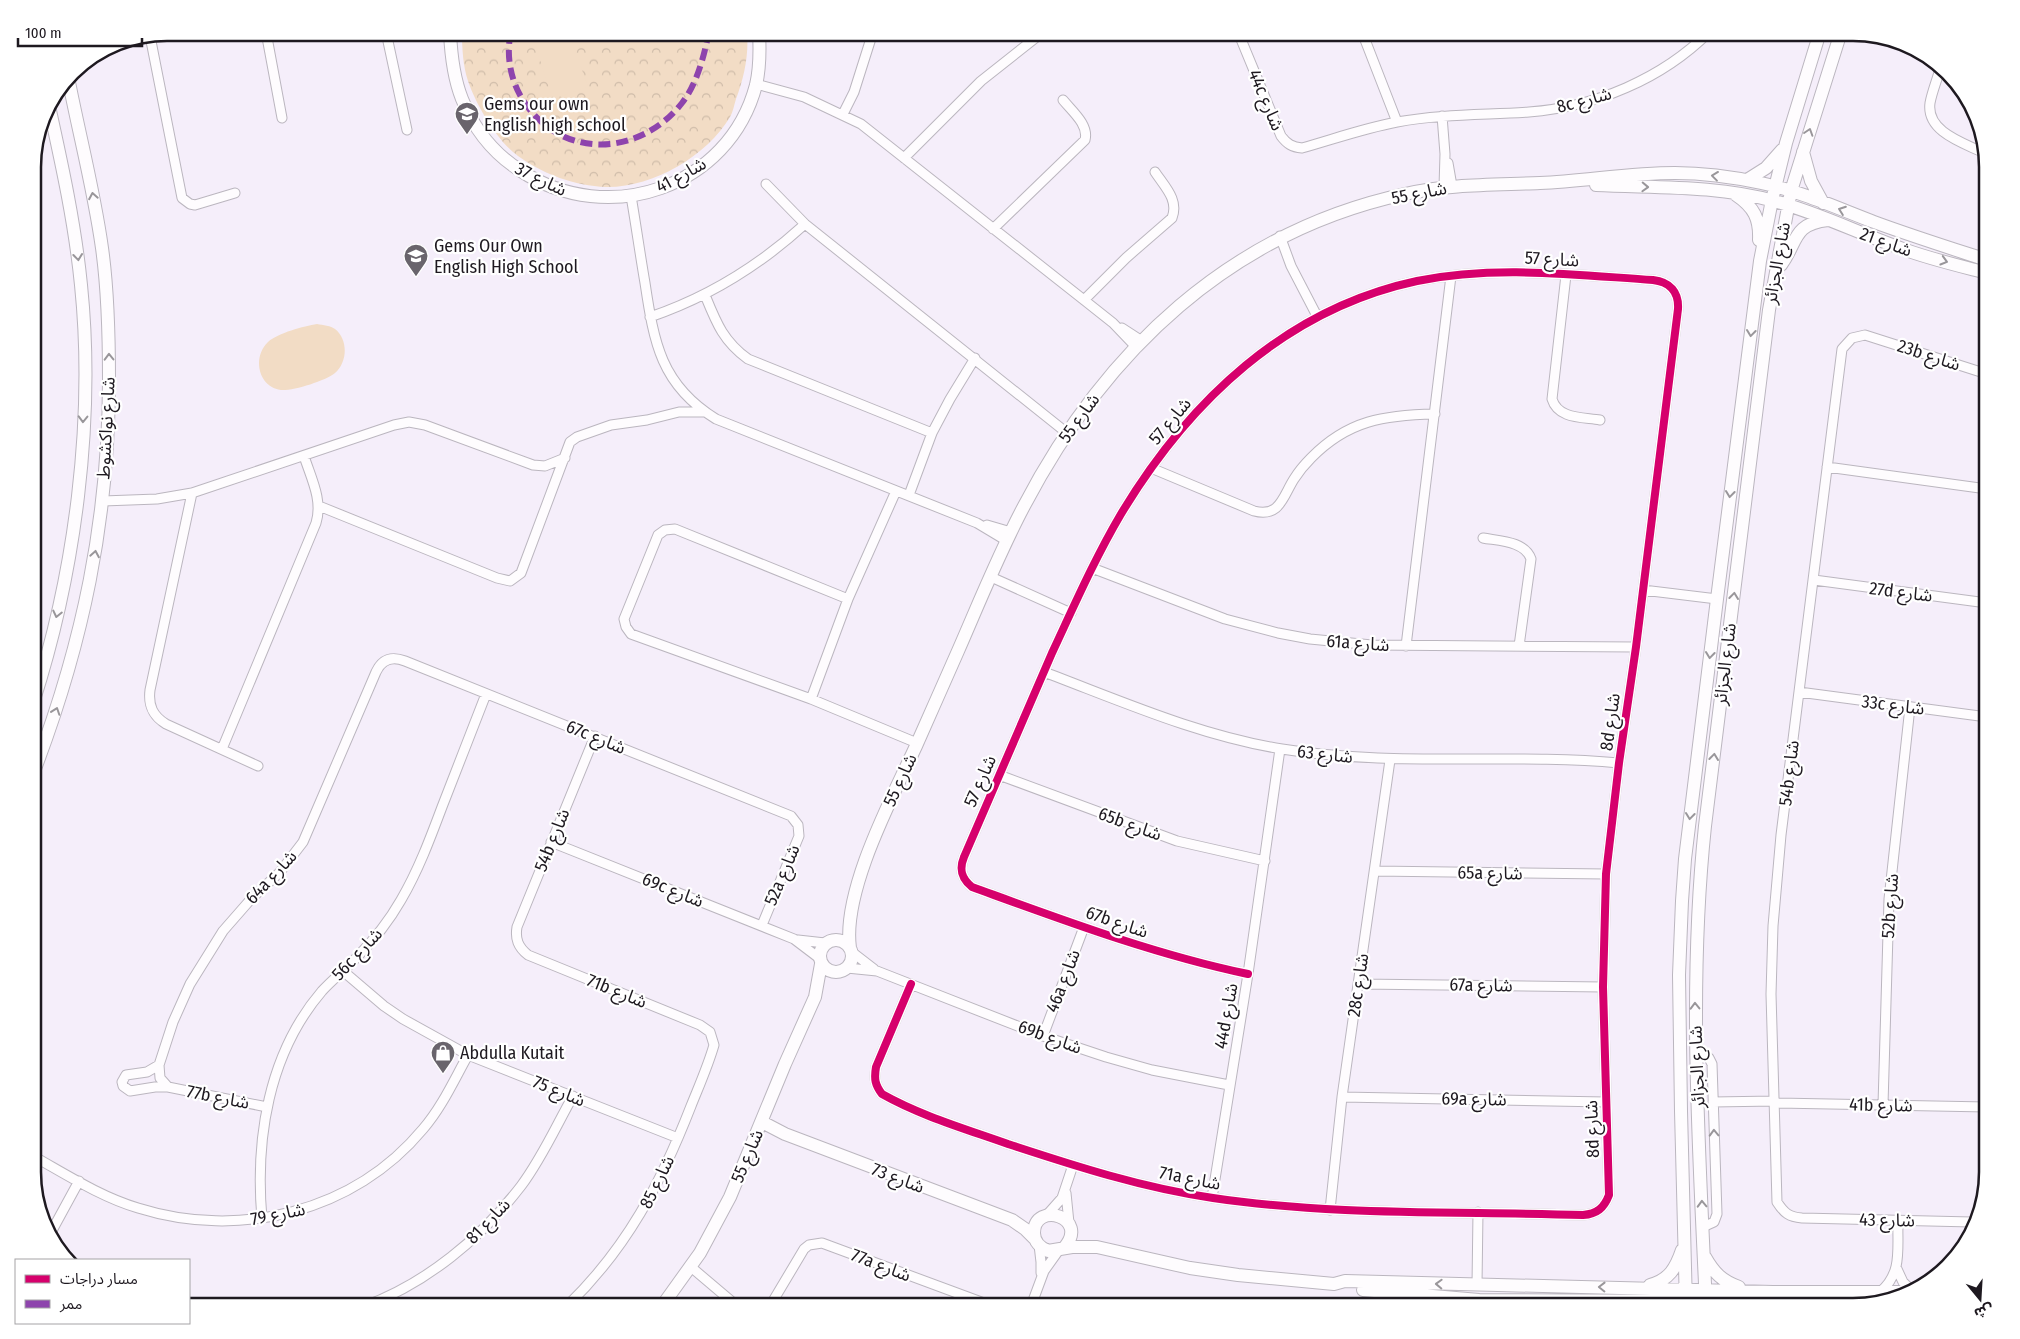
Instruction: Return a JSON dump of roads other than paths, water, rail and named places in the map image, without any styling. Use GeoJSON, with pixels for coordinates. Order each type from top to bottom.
{"type":"FeatureCollection","features":[{"type":"Feature","properties":{"kind":"street"},"geometry":{"type":"LineString","coordinates":[[268,41],[282,118]]}},
{"type":"Feature","properties":{"kind":"street"},"geometry":{"type":"LineString","coordinates":[[388,41],[407,130]]}},
{"type":"Feature","properties":{"kind":"street","name":"شارع 37"},"geometry":{"type":"LineString","coordinates":[[451,41],[453,61],[462,99],[482,136],[502,157],[532,178],[568,193],[606,198],[632,196]]}},
{"type":"Feature","properties":{"kind":"street","name":"شارع 41"},"geometry":{"type":"LineString","coordinates":[[632,196],[664,187],[694,171],[727,141],[743,118],[756,84],[759,63],[759,41]]}},
{"type":"Feature","properties":{"kind":"street"},"geometry":{"type":"LineString","coordinates":[[843,114],[862,69],[870,41]]}},
{"type":"Feature","properties":{"kind":"street"},"geometry":{"type":"LineString","coordinates":[[904,158],[981,81],[1032,41]]}},
{"type":"Feature","properties":{"kind":"street","name":"44c شارع"},"geometry":{"type":"LineString","coordinates":[[1242,41],[1281,136],[1286,143],[1294,147],[1311,146]]}},
{"type":"Feature","properties":{"kind":"street"},"geometry":{"type":"LineString","coordinates":[[1366,41],[1397,122]]}},
{"type":"Feature","properties":{"kind":"street","name":"8c شارع"},"geometry":{"type":"LineString","coordinates":[[1311,146],[1397,122],[1442,116],[1530,112],[1584,103],[1633,85],[1660,70],[1698,41]]}},
{"type":"Feature","properties":{"kind":"street","name":"شارع الجزائر"},"geometry":{"type":"LineString","coordinates":[[1686,1298],[1679,975],[1685,859],[1760,260],[1786,144],[1817,41]]}},
{"type":"Feature","properties":{"kind":"street","name":"شارع الجزائر"},"geometry":{"type":"LineString","coordinates":[[1706,1298],[1695,972],[1700,873],[1769,310],[1787,205],[1838,41]]}},
{"type":"Feature","properties":{"kind":"street"},"geometry":{"type":"LineString","coordinates":[[151,42],[182,198],[190,204],[196,205],[235,193]]}},
{"type":"Feature","properties":{"kind":"street"},"geometry":{"type":"LineString","coordinates":[[1938,74],[1930,103],[1932,118],[1942,131],[1978,150]]}},
{"type":"Feature","properties":{"kind":"street"},"geometry":{"type":"LineString","coordinates":[[756,84],[804,96],[843,114],[868,130],[1139,344]]}},
{"type":"Feature","properties":{"kind":"street","name":"شارع نواكشوط"},"geometry":{"type":"LineString","coordinates":[[42,748],[60,697],[82,619],[93,570],[103,501],[109,398],[106,286],[91,187],[70,86]]}},
{"type":"Feature","properties":{"kind":"street"},"geometry":{"type":"LineString","coordinates":[[993,229],[1085,140],[1085,128],[1063,100]]}},
{"type":"Feature","properties":{"kind":"street"},"geometry":{"type":"LineString","coordinates":[[1442,116],[1448,186]]}},
{"type":"Feature","properties":{"kind":"street","name":"شارع نواكشوط"},"geometry":{"type":"LineString","coordinates":[[42,673],[65,576],[78,500],[83,444],[84,353],[81,286],[66,186],[51,118]]}},
{"type":"Feature","properties":{"kind":"street"},"geometry":{"type":"LineString","coordinates":[[1747,180],[1766,168],[1786,144]]}},
{"type":"Feature","properties":{"kind":"street"},"geometry":{"type":"LineString","coordinates":[[1803,151],[1811,181],[1823,203]]}},
{"type":"Feature","properties":{"kind":"street"},"geometry":{"type":"LineString","coordinates":[[1084,300],[1126,258],[1172,218],[1175,210],[1174,201],[1155,172]]}},
{"type":"Feature","properties":{"kind":"street","name":"شارع 55"},"geometry":{"type":"LineString","coordinates":[[826,942],[838,930],[850,911],[882,819],[990,577],[1038,481],[1067,433],[1096,394],[1139,344],[1165,318],[1195,293],[1245,257],[1304,225],[1404,194],[1448,186],[1544,183],[1673,173],[1747,180],[1791,191]]}},
{"type":"Feature","properties":{"kind":"street","name":"شارع 55"},"geometry":{"type":"LineString","coordinates":[[1544,183],[1691,188],[1732,192],[1787,205]]}},
{"type":"Feature","properties":{"kind":"street"},"geometry":{"type":"LineString","coordinates":[[766,184],[804,224],[1067,433]]}},
{"type":"Feature","properties":{"kind":"street","name":"شارع 21"},"geometry":{"type":"LineString","coordinates":[[1791,191],[1912,236],[1979,255]]}},
{"type":"Feature","properties":{"kind":"street"},"geometry":{"type":"LineString","coordinates":[[1732,192],[1745,201],[1757,216],[1760,228],[1760,260]]}},
{"type":"Feature","properties":{"kind":"street"},"geometry":{"type":"LineString","coordinates":[[632,196],[650,317],[658,351],[672,379],[686,397],[704,412],[725,423],[1009,536]]}},
{"type":"Feature","properties":{"kind":"street","name":"شارع 21"},"geometry":{"type":"LineString","coordinates":[[1787,205],[1904,250],[1979,270]]}},
{"type":"Feature","properties":{"kind":"street"},"geometry":{"type":"LineString","coordinates":[[1776,270],[1785,259],[1798,234],[1814,223],[1828,220]]}},
{"type":"Feature","properties":{"kind":"street"},"geometry":{"type":"LineString","coordinates":[[650,317],[705,295],[758,264],[804,224]]}},
{"type":"Feature","properties":{"kind":"street"},"geometry":{"type":"LineString","coordinates":[[1277,238],[1317,316]]}},
{"type":"Feature","properties":{"kind":"street"},"geometry":{"type":"LineString","coordinates":[[1963,266],[1969,264],[1979,266]]}},
{"type":"Feature","properties":{"kind":"street","name":"شارع 57"},"geometry":{"type":"LineString","coordinates":[[978,889],[966,882],[961,870],[961,863],[1070,613],[1121,515],[1151,468],[1179,431],[1223,386],[1280,339],[1317,316],[1351,301],[1418,281],[1451,276],[1507,272],[1653,280]]}},
{"type":"Feature","properties":{"kind":"street"},"geometry":{"type":"LineString","coordinates":[[1566,275],[1552,399],[1554,406],[1563,414],[1600,420]]}},
{"type":"Feature","properties":{"kind":"street"},"geometry":{"type":"LineString","coordinates":[[1406,646],[1451,276]]}},
{"type":"Feature","properties":{"kind":"street","name":"8d شارع"},"geometry":{"type":"LineString","coordinates":[[1609,1186],[1603,987],[1606,874],[1619,763],[1636,648],[1678,300],[1676,292],[1670,285],[1653,280]]}},
{"type":"Feature","properties":{"kind":"street"},"geometry":{"type":"LineString","coordinates":[[705,295],[724,337],[748,359],[932,433]]}},
{"type":"Feature","properties":{"kind":"street","name":"54b شارع"},"geometry":{"type":"LineString","coordinates":[[1802,1218],[1791,1217],[1782,1211],[1777,1202],[1771,994],[1773,926],[1781,835],[1842,349],[1852,338],[1865,335],[1872,336]]}},
{"type":"Feature","properties":{"kind":"street","name":"23b شارع"},"geometry":{"type":"LineString","coordinates":[[1872,336],[1979,371]]}},
{"type":"Feature","properties":{"kind":"street"},"geometry":{"type":"LineString","coordinates":[[909,495],[932,433],[975,358]]}},
{"type":"Feature","properties":{"kind":"street"},"geometry":{"type":"LineString","coordinates":[[319,506],[497,578],[510,580],[516,578],[521,573],[570,442],[599,428],[624,422],[647,420],[668,414],[704,412]]}},
{"type":"Feature","properties":{"kind":"street","name":"شارع 57"},"geometry":{"type":"LineString","coordinates":[[1151,468],[1254,511],[1270,512],[1278,507],[1305,465],[1318,451],[1348,430],[1382,418],[1401,415],[1435,414]]}},
{"type":"Feature","properties":{"kind":"street"},"geometry":{"type":"LineString","coordinates":[[103,501],[158,499],[192,493],[394,425],[409,422],[425,425],[533,466],[544,466],[565,458]]}},
{"type":"Feature","properties":{"kind":"street"},"geometry":{"type":"LineString","coordinates":[[222,749],[316,523],[319,506],[304,456]]}},
{"type":"Feature","properties":{"kind":"street"},"geometry":{"type":"LineString","coordinates":[[1827,467],[1979,488]]}},
{"type":"Feature","properties":{"kind":"street"},"geometry":{"type":"LineString","coordinates":[[811,699],[848,600],[896,491]]}},
{"type":"Feature","properties":{"kind":"street"},"geometry":{"type":"LineString","coordinates":[[192,493],[149,698],[154,714],[159,720],[258,766]]}},
{"type":"Feature","properties":{"kind":"street"},"geometry":{"type":"LineString","coordinates":[[848,600],[675,529],[665,530],[658,536],[624,619],[626,627],[631,634],[811,699],[917,743]]}},
{"type":"Feature","properties":{"kind":"street"},"geometry":{"type":"LineString","coordinates":[[1483,538],[1524,547],[1531,559],[1519,646]]}},
{"type":"Feature","properties":{"kind":"street","name":"61a شارع"},"geometry":{"type":"LineString","coordinates":[[1092,568],[1186,605],[1247,625],[1278,633],[1333,642],[1406,646],[1636,648]]}},
{"type":"Feature","properties":{"kind":"street"},"geometry":{"type":"LineString","coordinates":[[990,577],[1070,613]]}},
{"type":"Feature","properties":{"kind":"street","name":"27d شارع"},"geometry":{"type":"LineString","coordinates":[[1814,580],[1979,602]]}},
{"type":"Feature","properties":{"kind":"street"},"geometry":{"type":"LineString","coordinates":[[1643,590],[1717,599]]}},
{"type":"Feature","properties":{"kind":"street","name":"67c شارع"},"geometry":{"type":"LineString","coordinates":[[389,659],[405,661],[595,736],[786,814],[795,819],[798,825]]}},
{"type":"Feature","properties":{"kind":"street","name":"64a شارع"},"geometry":{"type":"LineString","coordinates":[[159,1065],[181,1003],[211,948],[237,914],[280,872],[303,842],[376,672],[383,662],[389,659]]}},
{"type":"Feature","properties":{"kind":"street","name":"شارع 63"},"geometry":{"type":"LineString","coordinates":[[1044,672],[1136,707],[1207,731],[1280,749],[1390,760],[1531,759],[1619,763]]}},
{"type":"Feature","properties":{"kind":"street","name":"33c شارع"},"geometry":{"type":"LineString","coordinates":[[1800,692],[1979,716]]}},
{"type":"Feature","properties":{"kind":"street","name":"56c شارع"},"geometry":{"type":"LineString","coordinates":[[262,1219],[260,1188],[261,1153],[267,1107],[280,1064],[299,1024],[319,995],[374,939],[411,883],[424,855],[486,694]]}},
{"type":"Feature","properties":{"kind":"street","name":"52b شارع"},"geometry":{"type":"LineString","coordinates":[[1883,1105],[1889,898],[1910,707]]}},
{"type":"Feature","properties":{"kind":"street","name":"54b شارع"},"geometry":{"type":"LineString","coordinates":[[518,945],[517,927],[595,736]]}},
{"type":"Feature","properties":{"kind":"street","name":"44d شارع"},"geometry":{"type":"LineString","coordinates":[[1212,1198],[1248,974],[1280,749]]}},
{"type":"Feature","properties":{"kind":"street","name":"28c شارع"},"geometry":{"type":"LineString","coordinates":[[1330,1210],[1342,1097],[1390,760]]}},
{"type":"Feature","properties":{"kind":"street","name":"65b شارع"},"geometry":{"type":"LineString","coordinates":[[999,775],[1176,841],[1265,861]]}},
{"type":"Feature","properties":{"kind":"street","name":"52a شارع"},"geometry":{"type":"LineString","coordinates":[[762,925],[799,836],[798,825]]}},
{"type":"Feature","properties":{"kind":"street","name":"69c شارع"},"geometry":{"type":"LineString","coordinates":[[551,842],[794,939],[820,961]]}},
{"type":"Feature","properties":{"kind":"street","name":"65a شارع"},"geometry":{"type":"LineString","coordinates":[[1375,871],[1606,874]]}},
{"type":"Feature","properties":{"kind":"street","name":"67b شارع"},"geometry":{"type":"LineString","coordinates":[[978,889],[1165,955],[1248,974]]}},
{"type":"Feature","properties":{"kind":"street","name":"شارع 55"},"geometry":{"type":"LineString","coordinates":[[850,911],[848,930],[851,950]]}},
{"type":"Feature","properties":{"kind":"street","name":"46a شارع"},"geometry":{"type":"LineString","coordinates":[[1043,1036],[1084,927]]}},
{"type":"Feature","properties":{"kind":"street","name":"69c شارع"},"geometry":{"type":"LineString","coordinates":[[794,939],[826,942]]}},
{"type":"Feature","properties":{"kind":"street"},"geometry":{"type":"LineString","coordinates":[[838,939],[851,950],[852,958],[844,970],[829,971],[820,961],[822,947],[826,942],[838,939]]}},
{"type":"Feature","properties":{"kind":"street","name":"71b شارع"},"geometry":{"type":"LineString","coordinates":[[518,945],[528,955],[700,1025],[710,1032],[714,1039]]}},
{"type":"Feature","properties":{"kind":"street","name":"69b شارع"},"geometry":{"type":"LineString","coordinates":[[851,950],[877,971],[1043,1036],[1129,1064],[1229,1085]]}},
{"type":"Feature","properties":{"kind":"street","name":"شارع 55"},"geometry":{"type":"LineString","coordinates":[[668,1298],[690,1270],[721,1216],[815,997],[820,961]]}},
{"type":"Feature","properties":{"kind":"street","name":"شارع 55"},"geometry":{"type":"LineString","coordinates":[[815,997],[844,970]]}},
{"type":"Feature","properties":{"kind":"street","name":"69b شارع"},"geometry":{"type":"LineString","coordinates":[[844,970],[877,971]]}},
{"type":"Feature","properties":{"kind":"street","name":"شارع 75"},"geometry":{"type":"LineString","coordinates":[[343,971],[384,1006],[403,1019],[468,1055],[678,1138]]}},
{"type":"Feature","properties":{"kind":"street","name":"71a شارع"},"geometry":{"type":"LineString","coordinates":[[910,984],[874,1077],[876,1086],[882,1094],[964,1128],[1073,1165],[1142,1183],[1212,1198],[1330,1210],[1592,1214],[1600,1210],[1606,1203],[1609,1195],[1609,1186]]}},
{"type":"Feature","properties":{"kind":"street","name":"67a شارع"},"geometry":{"type":"LineString","coordinates":[[1359,984],[1603,987]]}},
{"type":"Feature","properties":{"kind":"street","name":"شارع 85"},"geometry":{"type":"LineString","coordinates":[[575,1298],[602,1270],[641,1214],[678,1138],[711,1053],[714,1039]]}},
{"type":"Feature","properties":{"kind":"street"},"geometry":{"type":"LineString","coordinates":[[1697,1048],[1711,1060],[1717,1214],[1714,1222],[1703,1227]]}},
{"type":"Feature","properties":{"kind":"street","name":"شارع 79"},"geometry":{"type":"LineString","coordinates":[[42,1161],[107,1196],[129,1205],[167,1216],[199,1221],[230,1222],[290,1214],[337,1197],[359,1185],[387,1165],[413,1141],[434,1114],[468,1055]]}},
{"type":"Feature","properties":{"kind":"street"},"geometry":{"type":"LineString","coordinates":[[159,1065],[160,1078],[168,1087],[130,1091],[123,1086],[123,1078],[126,1075],[147,1072],[159,1065]]}},
{"type":"Feature","properties":{"kind":"street","name":"77b شارع"},"geometry":{"type":"LineString","coordinates":[[168,1087],[267,1107]]}},
{"type":"Feature","properties":{"kind":"street","name":"شارع 81"},"geometry":{"type":"LineString","coordinates":[[383,1298],[406,1287],[436,1268],[482,1230],[522,1184],[540,1157],[573,1096]]}},
{"type":"Feature","properties":{"kind":"street","name":"69a شارع"},"geometry":{"type":"LineString","coordinates":[[1342,1097],[1606,1102]]}},
{"type":"Feature","properties":{"kind":"street","name":"41b شارع"},"geometry":{"type":"LineString","coordinates":[[1713,1102],[1979,1107]]}},
{"type":"Feature","properties":{"kind":"street","name":"شارع 73"},"geometry":{"type":"LineString","coordinates":[[761,1125],[780,1130],[785,1134],[1012,1220],[1025,1229],[1037,1242]]}},
{"type":"Feature","properties":{"kind":"street"},"geometry":{"type":"LineString","coordinates":[[1040,1278],[1041,1262],[1034,1233],[1042,1218],[1058,1204],[1066,1190],[1073,1165]]}},
{"type":"Feature","properties":{"kind":"street"},"geometry":{"type":"LineString","coordinates":[[54,1227],[79,1181]]}},
{"type":"Feature","properties":{"kind":"street"},"geometry":{"type":"LineString","coordinates":[[1034,1298],[1040,1278],[1048,1263],[1071,1238],[1066,1190]]}},
{"type":"Feature","properties":{"kind":"street"},"geometry":{"type":"LineString","coordinates":[[1477,1285],[1478,1212]]}},
{"type":"Feature","properties":{"kind":"street"},"geometry":{"type":"LineString","coordinates":[[1042,1218],[1059,1216],[1082,1238],[1097,1247]]}},
{"type":"Feature","properties":{"kind":"street","name":"شارع 73"},"geometry":{"type":"LineString","coordinates":[[1012,1220],[1042,1218]]}},
{"type":"Feature","properties":{"kind":"street","name":"شارع 43"},"geometry":{"type":"LineString","coordinates":[[1802,1218],[1968,1222]]}},
{"type":"Feature","properties":{"kind":"street"},"geometry":{"type":"LineString","coordinates":[[1898,1221],[1897,1269],[1906,1285]]}},
{"type":"Feature","properties":{"kind":"street"},"geometry":{"type":"LineString","coordinates":[[1636,1288],[1657,1282],[1669,1276],[1677,1264],[1685,1241]]}},
{"type":"Feature","properties":{"kind":"street"},"geometry":{"type":"LineString","coordinates":[[1037,1242],[1048,1251],[1097,1247],[1172,1264],[1238,1275],[1334,1284],[1345,1282],[1636,1288],[1681,1298]]}},
{"type":"Feature","properties":{"kind":"street","name":"77a شارع"},"geometry":{"type":"LineString","coordinates":[[775,1298],[809,1245],[822,1243],[970,1298]]}},
{"type":"Feature","properties":{"kind":"street"},"geometry":{"type":"LineString","coordinates":[[1703,1252],[1712,1270],[1721,1278],[1752,1291]]}},
{"type":"Feature","properties":{"kind":"street"},"geometry":{"type":"LineString","coordinates":[[1880,1292],[1890,1282],[1897,1269]]}},
{"type":"Feature","properties":{"kind":"street"},"geometry":{"type":"LineString","coordinates":[[690,1270],[715,1287],[727,1298]]}},
{"type":"Feature","properties":{"kind":"street"},"geometry":{"type":"LineString","coordinates":[[1334,1284],[1344,1288],[1434,1298]]}},
{"type":"Feature","properties":{"kind":"street"},"geometry":{"type":"LineString","coordinates":[[1712,1298],[1752,1291],[1889,1292]]}},
{"type":"Feature","properties":{"kind":"place","name":"Gems our own English high school"},"geometry":{"type":"Point","coordinates":[467,135]}},
{"type":"Feature","properties":{"kind":"place","name":"Gems Our Own English High School"},"geometry":{"type":"Point","coordinates":[416,277]}},
{"type":"Feature","properties":{"kind":"place","name":"Abdulla Kutait"},"geometry":{"type":"Point","coordinates":[443,1074]}}]}
